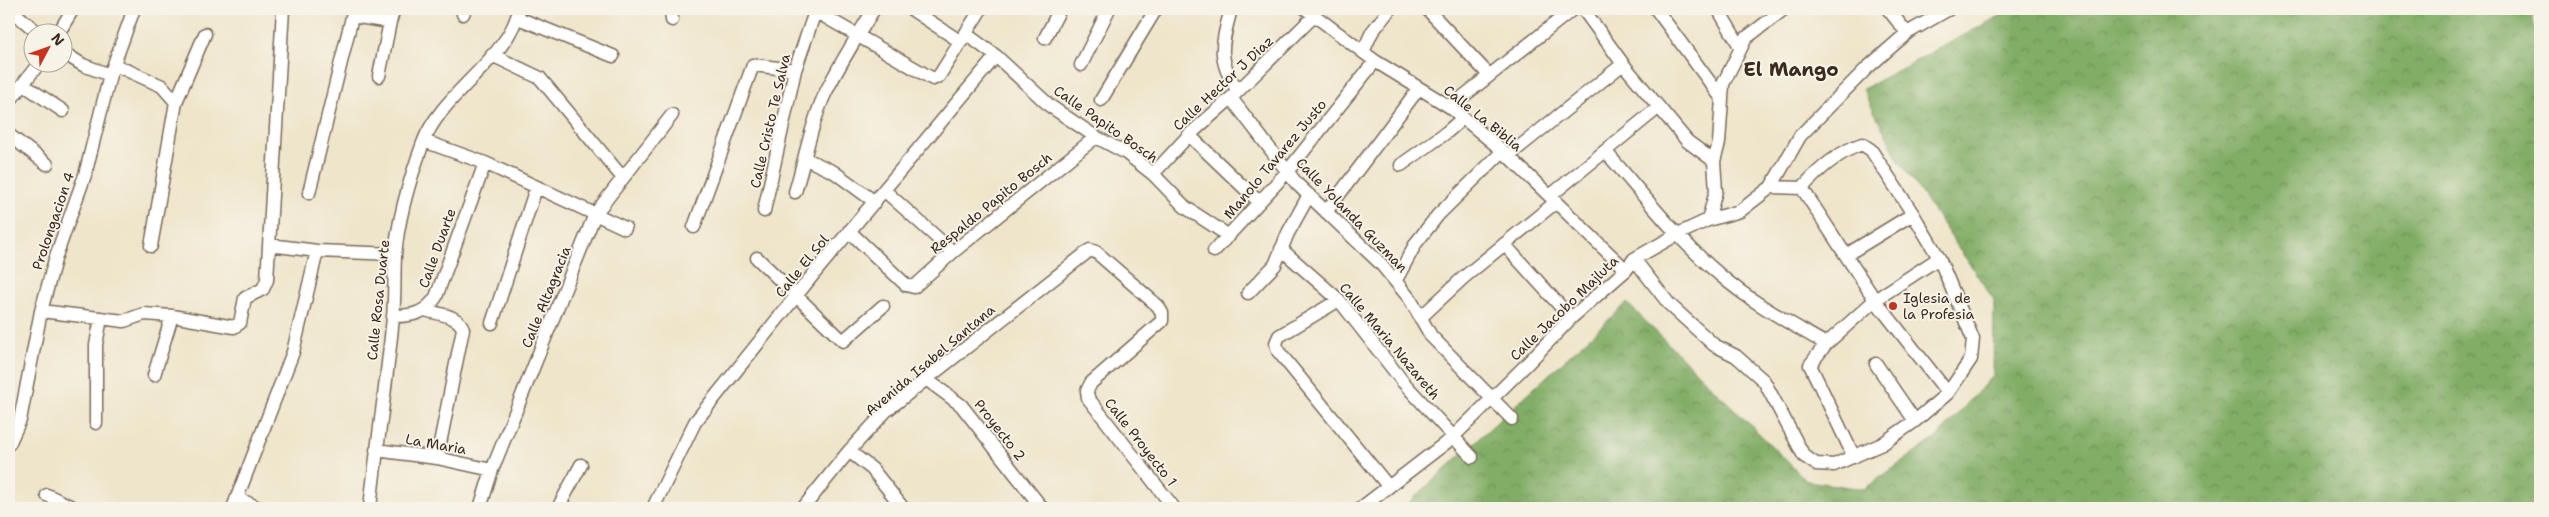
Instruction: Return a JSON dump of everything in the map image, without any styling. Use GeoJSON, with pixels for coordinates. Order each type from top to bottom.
{"type":"FeatureCollection","features":[{"type":"Feature","properties":{"kind":"street"},"geometry":{"type":"LineString","coordinates":[[65,22],[73,9]]}},
{"type":"Feature","properties":{"kind":"street","name":"Prolongacion 4"},"geometry":{"type":"LineString","coordinates":[[9,444],[20,420],[41,311],[56,256],[85,175],[112,70],[134,9]]}},
{"type":"Feature","properties":{"kind":"street"},"geometry":{"type":"LineString","coordinates":[[41,311],[124,321],[144,314],[172,316],[234,327],[238,326],[245,298],[266,286],[284,9]]}},
{"type":"Feature","properties":{"kind":"street"},"geometry":{"type":"LineString","coordinates":[[379,76],[394,9]]}},
{"type":"Feature","properties":{"kind":"street"},"geometry":{"type":"LineString","coordinates":[[795,192],[806,159],[807,144],[824,96],[874,9]]}},
{"type":"Feature","properties":{"kind":"street","name":"Calle Papito Bosch"},"geometry":{"type":"LineString","coordinates":[[911,9],[996,56],[1050,106],[1096,137],[1126,153],[1152,174],[1185,207],[1229,236]]}},
{"type":"Feature","properties":{"kind":"street"},"geometry":{"type":"LineString","coordinates":[[816,10],[933,79],[939,76],[982,9]]}},
{"type":"Feature","properties":{"kind":"street"},"geometry":{"type":"LineString","coordinates":[[1045,38],[1060,9]]}},
{"type":"Feature","properties":{"kind":"street"},"geometry":{"type":"LineString","coordinates":[[1081,65],[1109,9]]}},
{"type":"Feature","properties":{"kind":"street","name":"Calle Yolanda Guzman"},"geometry":{"type":"LineString","coordinates":[[1231,9],[1221,48],[1228,76],[1235,95],[1287,172],[1309,196],[1396,280],[1432,336],[1512,419]]}},
{"type":"Feature","properties":{"kind":"street"},"geometry":{"type":"LineString","coordinates":[[1363,52],[1372,32],[1390,9]]}},
{"type":"Feature","properties":{"kind":"street"},"geometry":{"type":"LineString","coordinates":[[1427,9],[1489,75]]}},
{"type":"Feature","properties":{"kind":"street"},"geometry":{"type":"LineString","coordinates":[[1450,107],[1573,9]]}},
{"type":"Feature","properties":{"kind":"street"},"geometry":{"type":"LineString","coordinates":[[1583,9],[1622,64],[1687,141],[1714,161]]}},
{"type":"Feature","properties":{"kind":"street"},"geometry":{"type":"LineString","coordinates":[[1656,9],[1720,96]]}},
{"type":"Feature","properties":{"kind":"street"},"geometry":{"type":"LineString","coordinates":[[1718,9],[1741,48]]}},
{"type":"Feature","properties":{"kind":"street"},"geometry":{"type":"LineString","coordinates":[[1708,220],[1716,191],[1714,161],[1719,143],[1720,96],[1723,84],[1746,38],[1783,9]]}},
{"type":"Feature","properties":{"kind":"street"},"geometry":{"type":"LineString","coordinates":[[1888,9],[1907,33]]}},
{"type":"Feature","properties":{"kind":"street","name":"Calle Jacobo Majluta"},"geometry":{"type":"LineString","coordinates":[[1361,508],[1452,438],[1571,318],[1630,264],[1678,234],[1708,220],[1740,211],[1770,187],[1800,136],[1866,69],[1907,33],[1950,9]]}},
{"type":"Feature","properties":{"kind":"street","name":"Calle Cristo Te Salva"},"geometry":{"type":"LineString","coordinates":[[764,211],[795,70],[816,10]]}},
{"type":"Feature","properties":{"kind":"street"},"geometry":{"type":"LineString","coordinates":[[1101,100],[1153,10]]}},
{"type":"Feature","properties":{"kind":"street"},"geometry":{"type":"LineString","coordinates":[[12,12],[24,22]]}},
{"type":"Feature","properties":{"kind":"street"},"geometry":{"type":"LineString","coordinates":[[308,193],[353,12],[390,22]]}},
{"type":"Feature","properties":{"kind":"street","name":"Calle Hector J Diaz"},"geometry":{"type":"LineString","coordinates":[[1152,174],[1189,135],[1235,95],[1310,12]]}},
{"type":"Feature","properties":{"kind":"street","name":"Calle La Biblia"},"geometry":{"type":"LineString","coordinates":[[1310,12],[1376,61],[1450,107],[1506,153],[1553,199],[1630,264],[1669,304],[1714,345],[1736,356],[1764,381],[1804,456],[1816,464],[1834,465],[1882,444],[1915,421],[1948,393],[1971,359],[1973,339],[1939,258],[1914,214],[1871,150],[1862,144],[1852,148],[1821,167],[1802,188]]}},
{"type":"Feature","properties":{"kind":"street"},"geometry":{"type":"LineString","coordinates":[[518,13],[613,56]]}},
{"type":"Feature","properties":{"kind":"street","name":"Calle Rosa Duarte"},"geometry":{"type":"LineString","coordinates":[[370,508],[393,316],[395,254],[408,192],[424,141],[434,121],[492,55],[518,13]]}},
{"type":"Feature","properties":{"kind":"street"},"geometry":{"type":"LineString","coordinates":[[152,246],[176,102],[205,34]]}},
{"type":"Feature","properties":{"kind":"street"},"geometry":{"type":"LineString","coordinates":[[492,55],[540,78],[622,177]]}},
{"type":"Feature","properties":{"kind":"street","name":"Calle El Sol"},"geometry":{"type":"LineString","coordinates":[[653,508],[694,422],[849,231],[885,191],[913,153],[996,56]]}},
{"type":"Feature","properties":{"kind":"street"},"geometry":{"type":"LineString","coordinates":[[72,58],[83,65],[112,70],[162,86],[176,102]]}},
{"type":"Feature","properties":{"kind":"street","name":"Manolo Tavarez Justo"},"geometry":{"type":"LineString","coordinates":[[1214,250],[1287,172],[1376,61]]}},
{"type":"Feature","properties":{"kind":"street"},"geometry":{"type":"LineString","coordinates":[[1396,280],[1416,243],[1438,215],[1506,153],[1622,64]]}},
{"type":"Feature","properties":{"kind":"street"},"geometry":{"type":"LineString","coordinates":[[694,227],[753,65],[795,70]]}},
{"type":"Feature","properties":{"kind":"street"},"geometry":{"type":"LineString","coordinates":[[9,102],[33,72]]}},
{"type":"Feature","properties":{"kind":"street"},"geometry":{"type":"LineString","coordinates":[[24,85],[63,111]]}},
{"type":"Feature","properties":{"kind":"street"},"geometry":{"type":"LineString","coordinates":[[1326,212],[1420,88]]}},
{"type":"Feature","properties":{"kind":"street"},"geometry":{"type":"LineString","coordinates":[[1420,318],[1605,151],[1659,107]]}},
{"type":"Feature","properties":{"kind":"street","name":"Calle Altagracia"},"geometry":{"type":"LineString","coordinates":[[480,508],[492,470],[595,214],[672,115]]}},
{"type":"Feature","properties":{"kind":"street"},"geometry":{"type":"LineString","coordinates":[[1401,165],[1463,118]]}},
{"type":"Feature","properties":{"kind":"street"},"geometry":{"type":"LineString","coordinates":[[9,135],[47,164]]}},
{"type":"Feature","properties":{"kind":"street"},"geometry":{"type":"LineString","coordinates":[[1189,135],[1258,201]]}},
{"type":"Feature","properties":{"kind":"street","name":"Respaldo Papito Bosch"},"geometry":{"type":"LineString","coordinates":[[849,231],[906,286],[914,287],[953,252],[1096,137]]}},
{"type":"Feature","properties":{"kind":"street"},"geometry":{"type":"LineString","coordinates":[[424,141],[485,163],[625,228]]}},
{"type":"Feature","properties":{"kind":"street"},"geometry":{"type":"LineString","coordinates":[[1605,151],[1678,234],[1720,275],[1773,313],[1826,344]]}},
{"type":"Feature","properties":{"kind":"street"},"geometry":{"type":"LineString","coordinates":[[806,159],[834,172],[875,202]]}},
{"type":"Feature","properties":{"kind":"street","name":"Calle Duarte"},"geometry":{"type":"LineString","coordinates":[[425,310],[436,297],[485,163]]}},
{"type":"Feature","properties":{"kind":"street"},"geometry":{"type":"LineString","coordinates":[[1770,187],[1802,188],[1875,300],[1948,393]]}},
{"type":"Feature","properties":{"kind":"street"},"geometry":{"type":"LineString","coordinates":[[492,323],[536,188]]}},
{"type":"Feature","properties":{"kind":"street"},"geometry":{"type":"LineString","coordinates":[[885,191],[953,252]]}},
{"type":"Feature","properties":{"kind":"street"},"geometry":{"type":"LineString","coordinates":[[1248,293],[1275,265],[1281,249],[1309,196]]}},
{"type":"Feature","properties":{"kind":"street"},"geometry":{"type":"LineString","coordinates":[[1846,255],[1914,214]]}},
{"type":"Feature","properties":{"kind":"street"},"geometry":{"type":"LineString","coordinates":[[1504,244],[1571,318]]}},
{"type":"Feature","properties":{"kind":"street"},"geometry":{"type":"LineString","coordinates":[[270,245],[317,251],[395,254]]}},
{"type":"Feature","properties":{"kind":"street","name":"Calle Maria Nazareth"},"geometry":{"type":"LineString","coordinates":[[1281,249],[1339,300],[1403,382],[1452,438],[1472,457]]}},
{"type":"Feature","properties":{"kind":"street","name":"Avenida Isabel Santana"},"geometry":{"type":"LineString","coordinates":[[803,508],[849,451],[887,410],[1090,250]]}},
{"type":"Feature","properties":{"kind":"street","name":"Calle Proyecto 1"},"geometry":{"type":"LineString","coordinates":[[1090,250],[1096,252],[1144,294],[1162,313],[1162,321],[1091,383],[1087,390],[1088,398],[1174,508]]}},
{"type":"Feature","properties":{"kind":"street"},"geometry":{"type":"LineString","coordinates":[[259,508],[235,503],[293,352],[317,251]]}},
{"type":"Feature","properties":{"kind":"street"},"geometry":{"type":"LineString","coordinates":[[757,258],[843,341],[883,306]]}},
{"type":"Feature","properties":{"kind":"street"},"geometry":{"type":"LineString","coordinates":[[1854,456],[1811,370],[1812,361],[1826,344],[1875,300],[1939,258]]}},
{"type":"Feature","properties":{"kind":"street"},"geometry":{"type":"LineString","coordinates":[[1339,300],[1279,336],[1276,343],[1278,351],[1388,486]]}},
{"type":"Feature","properties":{"kind":"street"},"geometry":{"type":"LineString","coordinates":[[393,316],[417,315],[425,310],[461,322],[463,329],[437,458]]}},
{"type":"Feature","properties":{"kind":"street"},"geometry":{"type":"LineString","coordinates":[[154,375],[172,316]]}},
{"type":"Feature","properties":{"kind":"street"},"geometry":{"type":"LineString","coordinates":[[96,423],[96,345],[101,318]]}},
{"type":"Feature","properties":{"kind":"street"},"geometry":{"type":"LineString","coordinates":[[1876,364],[1915,421]]}},
{"type":"Feature","properties":{"kind":"street","name":"Proyecto 2"},"geometry":{"type":"LineString","coordinates":[[926,379],[961,405],[1042,508]]}},
{"type":"Feature","properties":{"kind":"street","name":"La Maria"},"geometry":{"type":"LineString","coordinates":[[376,450],[437,458],[492,470]]}},
{"type":"Feature","properties":{"kind":"street"},"geometry":{"type":"LineString","coordinates":[[849,451],[872,468],[903,508]]}},
{"type":"Feature","properties":{"kind":"street"},"geometry":{"type":"LineString","coordinates":[[558,508],[581,465]]}},
{"type":"Feature","properties":{"kind":"street"},"geometry":{"type":"LineString","coordinates":[[47,495],[74,508]]}},
{"type":"Feature","properties":{"kind":"green space"},"geometry":{"type":"Polygon","coordinates":[[[2013,9],[2531,9],[2535,29],[2540,33],[2540,508],[1403,508],[1627,303],[1807,481],[1864,489],[1936,438],[1993,375],[1994,300],[1898,159],[1863,89],[2013,9]]]}},
{"type":"Feature","properties":{"kind":"place","name":"Iglesia de la Profesia"},"geometry":{"type":"Point","coordinates":[1893,306]}},
{"type":"Feature","properties":{"kind":"district","name":"El Mango"},"geometry":{"type":"Point","coordinates":[1791,69]}}]}
